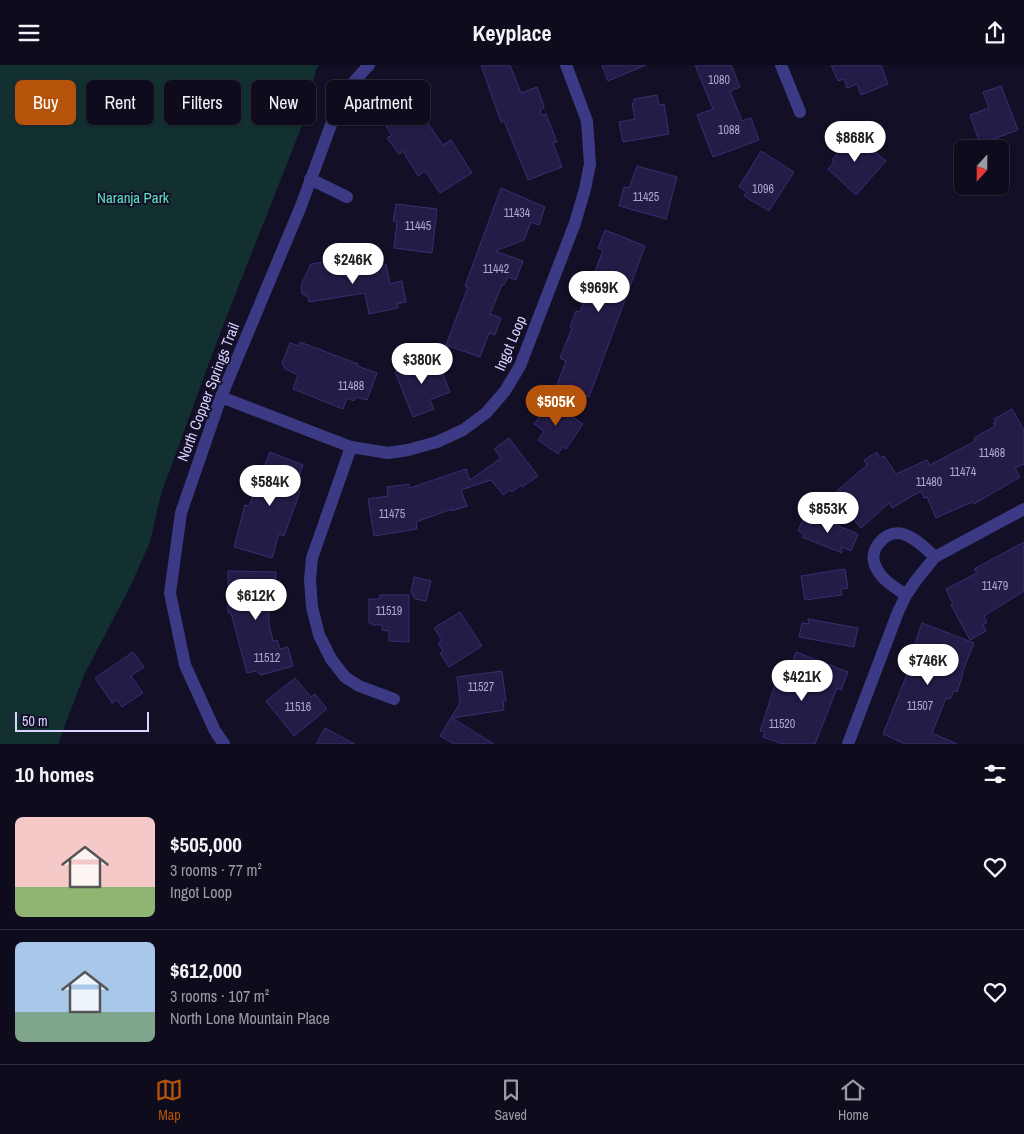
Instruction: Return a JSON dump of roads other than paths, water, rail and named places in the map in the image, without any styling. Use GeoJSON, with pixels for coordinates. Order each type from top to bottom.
{"type":"FeatureCollection","features":[{"type":"Feature","properties":{"kind":"street","name":"North Copper Springs Trail"},"geometry":{"type":"LineString","coordinates":[[224,744],[215,731],[185,665],[170,593],[181,513],[221,397],[301,206],[342,95],[369,65]]}},
{"type":"Feature","properties":{"kind":"street","name":"Ingot Loop"},"geometry":{"type":"LineString","coordinates":[[221,397],[351,447],[388,453],[437,442],[463,430],[486,413],[506,391],[520,366],[575,223],[585,189],[590,164],[587,121],[566,65]]}},
{"type":"Feature","properties":{"kind":"street"},"geometry":{"type":"LineString","coordinates":[[781,65],[800,112]]}},
{"type":"Feature","properties":{"kind":"street"},"geometry":{"type":"LineString","coordinates":[[310,179],[347,197]]}},
{"type":"Feature","properties":{"kind":"street"},"geometry":{"type":"LineString","coordinates":[[351,447],[312,558],[310,580],[312,607],[319,635],[330,659],[345,677],[359,686],[394,699]]}},
{"type":"Feature","properties":{"kind":"street"},"geometry":{"type":"LineString","coordinates":[[848,744],[898,612],[906,595],[917,579],[935,557],[1024,509]]}},
{"type":"Feature","properties":{"kind":"street"},"geometry":{"type":"LineString","coordinates":[[906,595],[889,583],[879,573],[874,564],[873,557],[880,541],[894,533],[903,534],[913,539],[935,557]]}},
{"type":"Feature","properties":{"kind":"park label","name":"Naranja Park"},"geometry":{"type":"Point","coordinates":[133,197]}}]}
